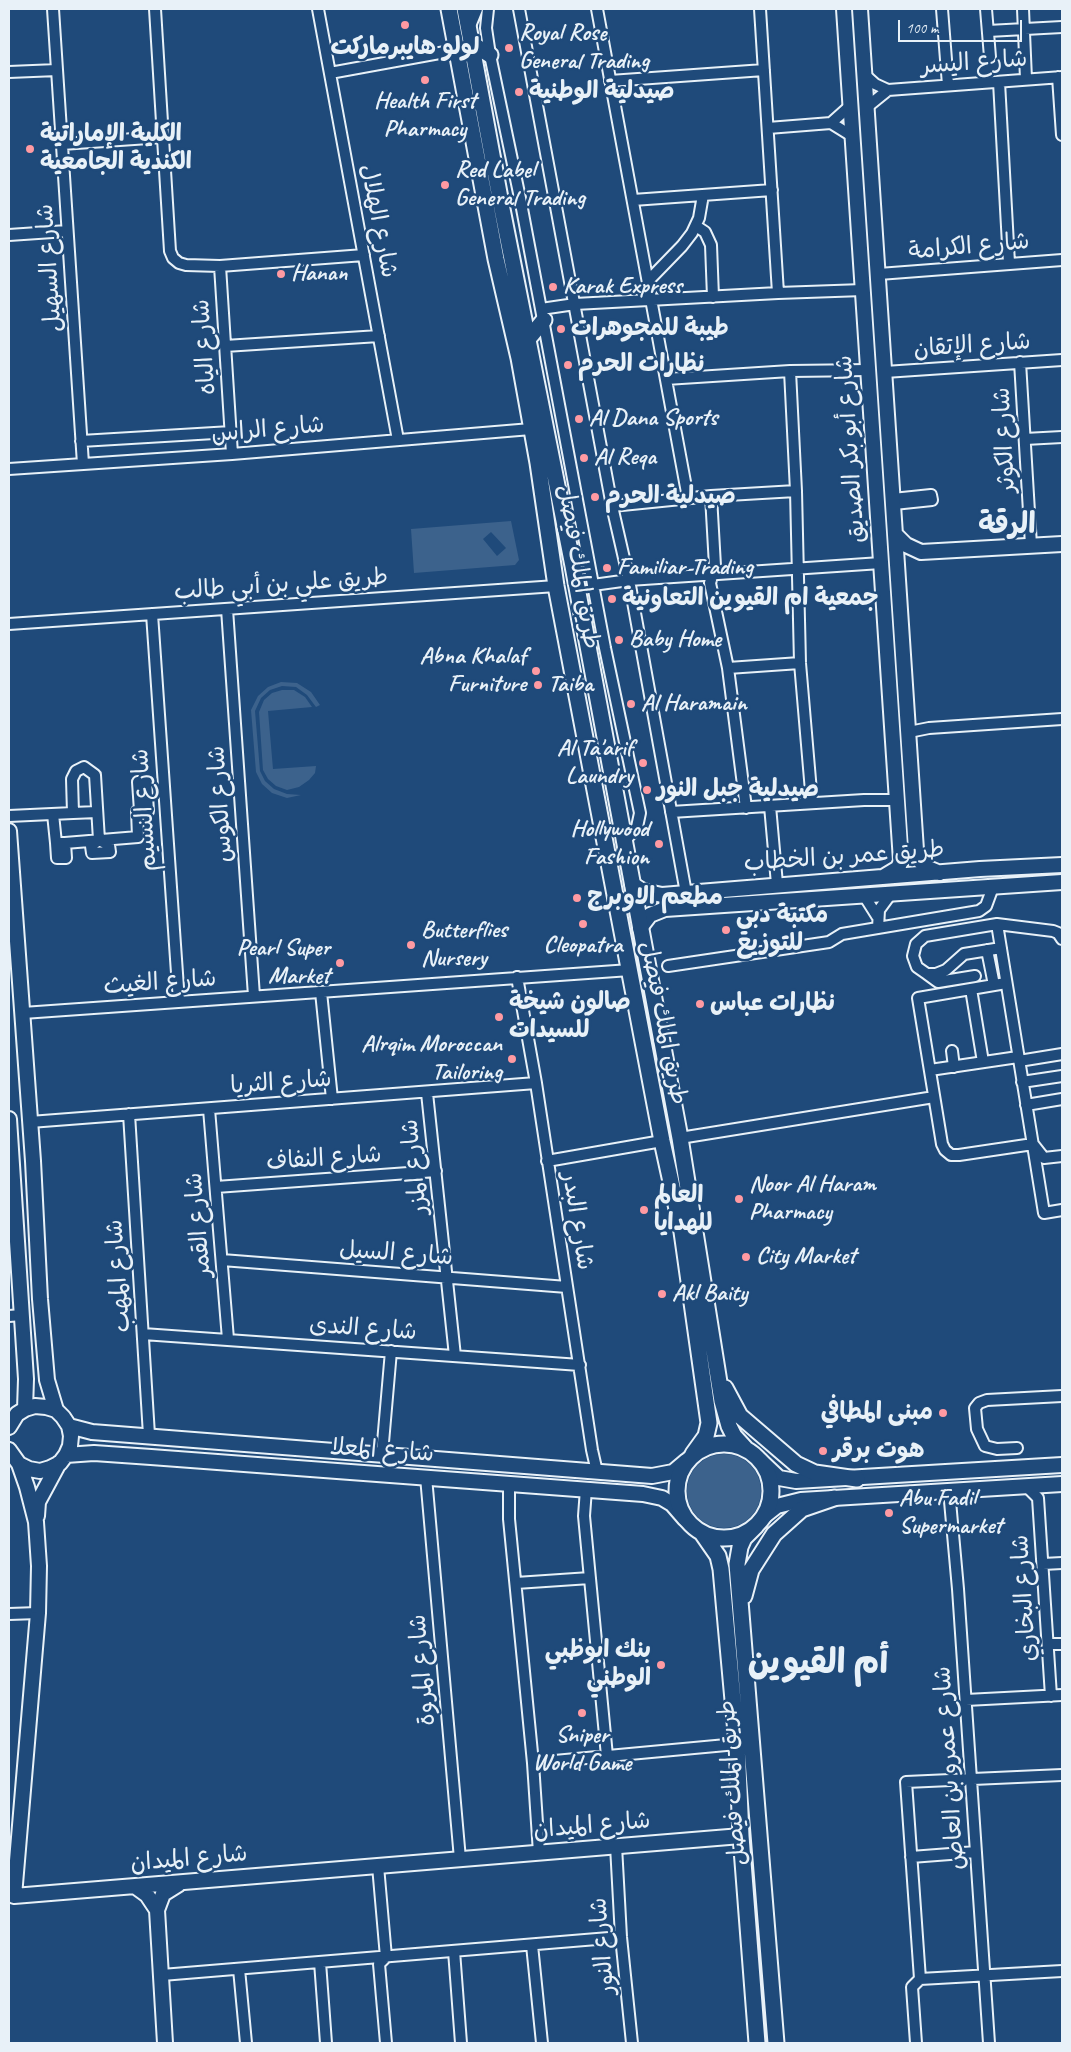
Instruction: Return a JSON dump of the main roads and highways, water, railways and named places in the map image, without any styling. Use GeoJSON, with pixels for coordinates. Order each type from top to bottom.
{"type":"FeatureCollection","features":[{"type":"Feature","properties":{"kind":"main road","name":"طريق الملك فيصل"},"geometry":{"type":"LineString","coordinates":[[448,9],[496,259],[518,358],[556,586],[662,1141],[682,1232],[708,1403],[709,1424],[706,1436],[690,1458]]}},
{"type":"Feature","properties":{"kind":"main road","name":"طريق الملك فيصل"},"geometry":{"type":"LineString","coordinates":[[465,9],[502,209],[573,566],[680,1138],[722,1401],[729,1426],[734,1436],[745,1448]]}},
{"type":"Feature","properties":{"kind":"main road"},"geometry":{"type":"LineString","coordinates":[[470,36],[490,55]]}},
{"type":"Feature","properties":{"kind":"main road"},"geometry":{"type":"LineString","coordinates":[[529,338],[543,315]]}},
{"type":"Feature","properties":{"kind":"main road"},"geometry":{"type":"LineString","coordinates":[[531,429],[538,429],[541,434],[559,524],[573,566]]}},
{"type":"Feature","properties":{"kind":"main road"},"geometry":{"type":"LineString","coordinates":[[719,1376],[732,1404],[740,1416],[796,1464],[815,1473],[857,1479]]}},
{"type":"Feature","properties":{"kind":"main road"},"geometry":{"type":"LineString","coordinates":[[718,1443],[732,1444],[745,1448],[760,1460],[768,1473],[771,1488],[770,1503],[760,1521],[744,1534],[730,1538],[716,1538],[702,1534],[685,1519],[678,1505],[676,1490],[679,1475],[690,1458],[705,1447],[718,1443]]}},
{"type":"Feature","properties":{"kind":"main road"},"geometry":{"type":"LineString","coordinates":[[742,1610],[751,1570],[774,1534],[802,1509],[834,1498]]}},
{"type":"Feature","properties":{"kind":"main road","name":"طريق الملك فيصل"},"geometry":{"type":"LineString","coordinates":[[760,1521],[744,1538],[740,1547],[737,1564],[776,2043]]}},
{"type":"Feature","properties":{"kind":"main road","name":"طريق الملك فيصل"},"geometry":{"type":"LineString","coordinates":[[702,1534],[718,1556],[721,1569],[737,1744],[741,1836],[757,2043]]}},
{"type":"Feature","properties":{"kind":"place","name":"لولو هايبرماركت"},"geometry":{"type":"Point","coordinates":[405,25]}},
{"type":"Feature","properties":{"kind":"place","name":"Royal Rose General Trading"},"geometry":{"type":"Point","coordinates":[509,48]}},
{"type":"Feature","properties":{"kind":"place","name":"Health First Pharmacy"},"geometry":{"type":"Point","coordinates":[425,80]}},
{"type":"Feature","properties":{"kind":"place","name":"صيدلية الوطنية"},"geometry":{"type":"Point","coordinates":[519,92]}},
{"type":"Feature","properties":{"kind":"place","name":"الكلية الإماراتية الكندية الجامعية"},"geometry":{"type":"Point","coordinates":[30,149]}},
{"type":"Feature","properties":{"kind":"place","name":"Red Label General Trading"},"geometry":{"type":"Point","coordinates":[445,185]}},
{"type":"Feature","properties":{"kind":"place","name":"Hanan"},"geometry":{"type":"Point","coordinates":[281,274]}},
{"type":"Feature","properties":{"kind":"place","name":"Karak Express"},"geometry":{"type":"Point","coordinates":[553,287]}},
{"type":"Feature","properties":{"kind":"place","name":"طيبة للمجوهرات"},"geometry":{"type":"Point","coordinates":[561,329]}},
{"type":"Feature","properties":{"kind":"place","name":"نظارات الحرم"},"geometry":{"type":"Point","coordinates":[568,365]}},
{"type":"Feature","properties":{"kind":"place","name":"Al Dana Sports"},"geometry":{"type":"Point","coordinates":[579,419]}},
{"type":"Feature","properties":{"kind":"place","name":"Al Reqa"},"geometry":{"type":"Point","coordinates":[584,458]}},
{"type":"Feature","properties":{"kind":"place","name":"صيدلية الحرم"},"geometry":{"type":"Point","coordinates":[595,497]}},
{"type":"Feature","properties":{"kind":"place","name":"Familiar Trading"},"geometry":{"type":"Point","coordinates":[607,568]}},
{"type":"Feature","properties":{"kind":"place","name":"جمعية ام القيوين التعاونية"},"geometry":{"type":"Point","coordinates":[612,599]}},
{"type":"Feature","properties":{"kind":"place","name":"Baby Home"},"geometry":{"type":"Point","coordinates":[619,640]}},
{"type":"Feature","properties":{"kind":"place","name":"Abna Khalaf Furniture"},"geometry":{"type":"Point","coordinates":[536,671]}},
{"type":"Feature","properties":{"kind":"place","name":"Taiba"},"geometry":{"type":"Point","coordinates":[538,685]}},
{"type":"Feature","properties":{"kind":"place","name":"Al Haramain"},"geometry":{"type":"Point","coordinates":[631,704]}},
{"type":"Feature","properties":{"kind":"place","name":"Al Ta'arif Laundry"},"geometry":{"type":"Point","coordinates":[643,763]}},
{"type":"Feature","properties":{"kind":"place","name":"صيدلية جبل النور"},"geometry":{"type":"Point","coordinates":[647,790]}},
{"type":"Feature","properties":{"kind":"place","name":"Hollywood Fashion"},"geometry":{"type":"Point","coordinates":[659,844]}},
{"type":"Feature","properties":{"kind":"place","name":"مطعم الاوبرج"},"geometry":{"type":"Point","coordinates":[577,898]}},
{"type":"Feature","properties":{"kind":"place","name":"Cleopatra"},"geometry":{"type":"Point","coordinates":[583,924]}},
{"type":"Feature","properties":{"kind":"place","name":"مكتبة دبي للتوزيع"},"geometry":{"type":"Point","coordinates":[726,930]}},
{"type":"Feature","properties":{"kind":"place","name":"Butterflies Nursery"},"geometry":{"type":"Point","coordinates":[411,945]}},
{"type":"Feature","properties":{"kind":"place","name":"Pearl Super Market"},"geometry":{"type":"Point","coordinates":[340,963]}},
{"type":"Feature","properties":{"kind":"place","name":"نظارات عباس"},"geometry":{"type":"Point","coordinates":[700,1004]}},
{"type":"Feature","properties":{"kind":"place","name":"صالون شيخة للسيدات"},"geometry":{"type":"Point","coordinates":[499,1017]}},
{"type":"Feature","properties":{"kind":"place","name":"Alrqim Moroccan Tailoring"},"geometry":{"type":"Point","coordinates":[512,1059]}},
{"type":"Feature","properties":{"kind":"place","name":"Noor Al Haram Pharmacy"},"geometry":{"type":"Point","coordinates":[739,1199]}},
{"type":"Feature","properties":{"kind":"place","name":"العالم للهدايا"},"geometry":{"type":"Point","coordinates":[644,1210]}},
{"type":"Feature","properties":{"kind":"place","name":"City Market"},"geometry":{"type":"Point","coordinates":[746,1257]}},
{"type":"Feature","properties":{"kind":"place","name":"Akl Baity"},"geometry":{"type":"Point","coordinates":[662,1294]}},
{"type":"Feature","properties":{"kind":"place","name":"مبنى المطافي"},"geometry":{"type":"Point","coordinates":[943,1413]}},
{"type":"Feature","properties":{"kind":"place","name":"هوت برقر"},"geometry":{"type":"Point","coordinates":[823,1451]}},
{"type":"Feature","properties":{"kind":"place","name":"Abu Fadil Supermarket"},"geometry":{"type":"Point","coordinates":[889,1513]}},
{"type":"Feature","properties":{"kind":"place","name":"بنك ابوظبي الوطني"},"geometry":{"type":"Point","coordinates":[661,1665]}},
{"type":"Feature","properties":{"kind":"place","name":"Sniper World Game"},"geometry":{"type":"Point","coordinates":[582,1713]}},
{"type":"Feature","properties":{"kind":"district","name":"الرقة"},"geometry":{"type":"Point","coordinates":[1007,525]}},
{"type":"Feature","properties":{"kind":"district","name":"أم القيوين"},"geometry":{"type":"Point","coordinates":[818,1664]}}]}
